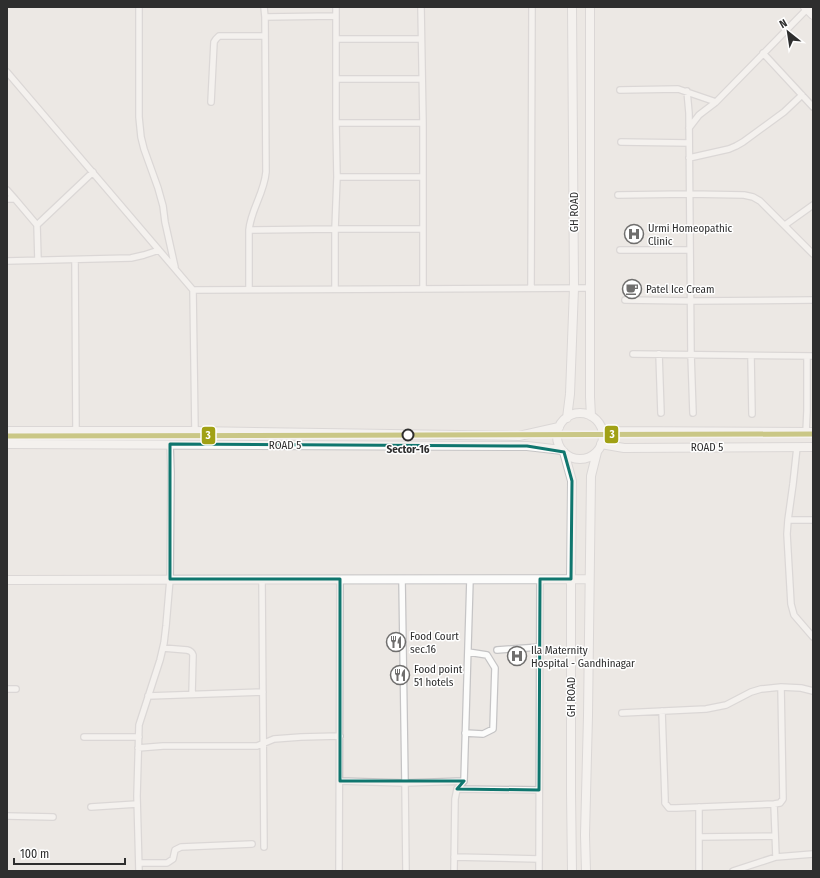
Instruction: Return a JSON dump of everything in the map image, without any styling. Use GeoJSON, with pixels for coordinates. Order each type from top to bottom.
{"type":"FeatureCollection","features":[{"type":"Feature","properties":{"kind":"street"},"geometry":{"type":"LineString","coordinates":[[139,7],[139,117],[141,137],[163,206],[165,222],[176,269]]}},
{"type":"Feature","properties":{"kind":"street"},"geometry":{"type":"LineString","coordinates":[[249,290],[249,230],[251,215],[262,191],[265,180],[264,7]]}},
{"type":"Feature","properties":{"kind":"street"},"geometry":{"type":"LineString","coordinates":[[335,289],[337,177],[336,7]]}},
{"type":"Feature","properties":{"kind":"street"},"geometry":{"type":"LineString","coordinates":[[421,7],[423,289]]}},
{"type":"Feature","properties":{"kind":"street"},"geometry":{"type":"LineString","coordinates":[[531,288],[532,7]]}},
{"type":"Feature","properties":{"kind":"street","name":"GH ROAD"},"geometry":{"type":"LineString","coordinates":[[567,418],[570,394],[574,288],[572,7]]}},
{"type":"Feature","properties":{"kind":"street","name":"GH ROAD"},"geometry":{"type":"LineString","coordinates":[[590,7],[591,416]]}},
{"type":"Feature","properties":{"kind":"street"},"geometry":{"type":"LineString","coordinates":[[689,128],[699,115],[716,102],[806,8],[813,15]]}},
{"type":"Feature","properties":{"kind":"street"},"geometry":{"type":"LineString","coordinates":[[265,17],[336,16]]}},
{"type":"Feature","properties":{"kind":"street"},"geometry":{"type":"LineString","coordinates":[[211,102],[214,42],[216,39],[220,36],[265,36]]}},
{"type":"Feature","properties":{"kind":"street"},"geometry":{"type":"LineString","coordinates":[[336,39],[421,39]]}},
{"type":"Feature","properties":{"kind":"street"},"geometry":{"type":"LineString","coordinates":[[763,53],[813,107]]}},
{"type":"Feature","properties":{"kind":"street"},"geometry":{"type":"LineString","coordinates":[[8,75],[193,290],[194,431]]}},
{"type":"Feature","properties":{"kind":"street"},"geometry":{"type":"LineString","coordinates":[[336,79],[422,79]]}},
{"type":"Feature","properties":{"kind":"street"},"geometry":{"type":"LineString","coordinates":[[620,90],[678,89],[716,102]]}},
{"type":"Feature","properties":{"kind":"street"},"geometry":{"type":"LineString","coordinates":[[687,91],[689,128],[690,301],[693,413]]}},
{"type":"Feature","properties":{"kind":"street"},"geometry":{"type":"LineString","coordinates":[[689,158],[729,149],[744,142],[784,112],[802,95]]}},
{"type":"Feature","properties":{"kind":"street"},"geometry":{"type":"LineString","coordinates":[[336,123],[423,123]]}},
{"type":"Feature","properties":{"kind":"street"},"geometry":{"type":"LineString","coordinates":[[621,142],[689,143]]}},
{"type":"Feature","properties":{"kind":"street"},"geometry":{"type":"LineString","coordinates":[[37,225],[93,172]]}},
{"type":"Feature","properties":{"kind":"street"},"geometry":{"type":"LineString","coordinates":[[337,177],[423,177]]}},
{"type":"Feature","properties":{"kind":"street"},"geometry":{"type":"LineString","coordinates":[[7,190],[37,225],[38,260]]}},
{"type":"Feature","properties":{"kind":"street"},"geometry":{"type":"LineString","coordinates":[[618,195],[689,194],[753,196],[760,201],[813,254]]}},
{"type":"Feature","properties":{"kind":"street"},"geometry":{"type":"LineString","coordinates":[[7,199],[15,199]]}},
{"type":"Feature","properties":{"kind":"street"},"geometry":{"type":"LineString","coordinates":[[785,226],[813,205]]}},
{"type":"Feature","properties":{"kind":"street"},"geometry":{"type":"LineString","coordinates":[[249,230],[422,230]]}},
{"type":"Feature","properties":{"kind":"street"},"geometry":{"type":"LineString","coordinates":[[7,261],[131,258],[159,250]]}},
{"type":"Feature","properties":{"kind":"street"},"geometry":{"type":"LineString","coordinates":[[620,250],[690,250]]}},
{"type":"Feature","properties":{"kind":"street"},"geometry":{"type":"LineString","coordinates":[[75,260],[76,431]]}},
{"type":"Feature","properties":{"kind":"street"},"geometry":{"type":"LineString","coordinates":[[193,290],[590,288]]}},
{"type":"Feature","properties":{"kind":"street"},"geometry":{"type":"LineString","coordinates":[[625,300],[813,300]]}},
{"type":"Feature","properties":{"kind":"street"},"geometry":{"type":"LineString","coordinates":[[633,354],[810,356],[807,411],[809,432]]}},
{"type":"Feature","properties":{"kind":"street"},"geometry":{"type":"LineString","coordinates":[[659,354],[661,413]]}},
{"type":"Feature","properties":{"kind":"street"},"geometry":{"type":"LineString","coordinates":[[751,356],[752,414]]}},
{"type":"Feature","properties":{"kind":"street"},"geometry":{"type":"LineString","coordinates":[[579,413],[591,416],[596,420],[603,431],[602,444],[597,452],[591,456],[577,458],[570,456],[563,451],[559,445],[559,427],[567,418],[579,413]]}},
{"type":"Feature","properties":{"kind":"street","name":"ROAD 5"},"geometry":{"type":"LineString","coordinates":[[7,431],[194,431],[519,436],[559,427]]}},
{"type":"Feature","properties":{"kind":"street","name":"ROAD 5"},"geometry":{"type":"LineString","coordinates":[[603,431],[809,432]]}},
{"type":"Feature","properties":{"kind":"street","name":"ROAD 5"},"geometry":{"type":"LineString","coordinates":[[7,444],[527,446],[563,451]]}},
{"type":"Feature","properties":{"kind":"street"},"geometry":{"type":"LineString","coordinates":[[140,871],[137,804],[139,725],[160,660],[166,626],[170,580],[170,444]]}},
{"type":"Feature","properties":{"kind":"street","name":"ROAD 5"},"geometry":{"type":"LineString","coordinates":[[602,444],[624,448],[813,447]]}},
{"type":"Feature","properties":{"kind":"street"},"geometry":{"type":"LineString","coordinates":[[797,447],[787,534],[791,604],[794,615],[813,637]]}},
{"type":"Feature","properties":{"kind":"street","name":"GH ROAD"},"geometry":{"type":"LineString","coordinates":[[563,451],[572,481],[572,871]]}},
{"type":"Feature","properties":{"kind":"street","name":"GH ROAD"},"geometry":{"type":"LineString","coordinates":[[586,871],[585,835],[591,476],[597,452]]}},
{"type":"Feature","properties":{"kind":"street"},"geometry":{"type":"LineString","coordinates":[[788,520],[813,520]]}},
{"type":"Feature","properties":{"kind":"street"},"geometry":{"type":"LineString","coordinates":[[402,579],[406,871]]}},
{"type":"Feature","properties":{"kind":"street"},"geometry":{"type":"LineString","coordinates":[[454,871],[455,799],[457,789],[464,781],[470,579]]}},
{"type":"Feature","properties":{"kind":"street"},"geometry":{"type":"LineString","coordinates":[[539,871],[540,579]]}},
{"type":"Feature","properties":{"kind":"street"},"geometry":{"type":"LineString","coordinates":[[7,580],[589,579]]}},
{"type":"Feature","properties":{"kind":"street"},"geometry":{"type":"LineString","coordinates":[[262,580],[264,847]]}},
{"type":"Feature","properties":{"kind":"street"},"geometry":{"type":"LineString","coordinates":[[340,580],[340,871]]}},
{"type":"Feature","properties":{"kind":"street"},"geometry":{"type":"LineString","coordinates":[[497,650],[540,647]]}},
{"type":"Feature","properties":{"kind":"street"},"geometry":{"type":"LineString","coordinates":[[163,648],[191,651],[193,655],[192,694]]}},
{"type":"Feature","properties":{"kind":"street"},"geometry":{"type":"LineString","coordinates":[[465,733],[483,734],[493,729],[495,676],[495,668],[487,655],[468,652]]}},
{"type":"Feature","properties":{"kind":"street"},"geometry":{"type":"LineString","coordinates":[[662,711],[664,798],[665,803],[669,808],[780,803],[783,799],[781,687]]}},
{"type":"Feature","properties":{"kind":"street"},"geometry":{"type":"LineString","coordinates":[[622,713],[706,709],[726,705],[752,692],[762,689],[781,687],[801,688],[813,691]]}},
{"type":"Feature","properties":{"kind":"street"},"geometry":{"type":"LineString","coordinates":[[7,689],[16,689]]}},
{"type":"Feature","properties":{"kind":"street"},"geometry":{"type":"LineString","coordinates":[[148,696],[263,692]]}},
{"type":"Feature","properties":{"kind":"street"},"geometry":{"type":"LineString","coordinates":[[138,748],[163,746],[257,746],[274,739],[340,736]]}},
{"type":"Feature","properties":{"kind":"street"},"geometry":{"type":"LineString","coordinates":[[84,737],[139,737]]}},
{"type":"Feature","properties":{"kind":"street"},"geometry":{"type":"LineString","coordinates":[[340,781],[405,783],[464,781]]}},
{"type":"Feature","properties":{"kind":"street"},"geometry":{"type":"LineString","coordinates":[[457,789],[539,790]]}},
{"type":"Feature","properties":{"kind":"street"},"geometry":{"type":"LineString","coordinates":[[91,807],[137,804]]}},
{"type":"Feature","properties":{"kind":"street"},"geometry":{"type":"LineString","coordinates":[[774,804],[776,857]]}},
{"type":"Feature","properties":{"kind":"street"},"geometry":{"type":"LineString","coordinates":[[699,807],[700,871]]}},
{"type":"Feature","properties":{"kind":"street"},"geometry":{"type":"LineString","coordinates":[[7,816],[53,817]]}},
{"type":"Feature","properties":{"kind":"street"},"geometry":{"type":"LineString","coordinates":[[699,837],[775,836]]}},
{"type":"Feature","properties":{"kind":"street"},"geometry":{"type":"LineString","coordinates":[[139,863],[170,861],[173,859],[175,850],[180,847],[252,844]]}},
{"type":"Feature","properties":{"kind":"street"},"geometry":{"type":"LineString","coordinates":[[733,871],[776,857],[813,854]]}},
{"type":"Feature","properties":{"kind":"street"},"geometry":{"type":"LineString","coordinates":[[454,857],[539,859]]}},
{"type":"Feature","properties":{"kind":"highlighted area"},"geometry":{"type":"Polygon","coordinates":[[[170,444],[527,446],[564,452],[572,481],[571,579],[540,579],[539,790],[457,789],[464,781],[340,781],[340,579],[170,579],[170,444]]]}},
{"type":"Feature","properties":{"kind":"transit line","name":"3"},"geometry":{"type":"LineString","coordinates":[[7,436],[813,434]]}},
{"type":"Feature","properties":{"kind":"place","name":"Urmi Homeopathic Clinic"},"geometry":{"type":"Point","coordinates":[634,234]}},
{"type":"Feature","properties":{"kind":"place","name":"Patel Ice Cream"},"geometry":{"type":"Point","coordinates":[632,289]}},
{"type":"Feature","properties":{"kind":"place","name":"Sector-16"},"geometry":{"type":"Point","coordinates":[408,435]}},
{"type":"Feature","properties":{"kind":"place","name":"Food Court sec.16"},"geometry":{"type":"Point","coordinates":[396,642]}},
{"type":"Feature","properties":{"kind":"place","name":"Ila Maternity Hospital - Gandhinagar"},"geometry":{"type":"Point","coordinates":[517,656]}},
{"type":"Feature","properties":{"kind":"place","name":"Food point 51 hotels"},"geometry":{"type":"Point","coordinates":[400,675]}}]}
